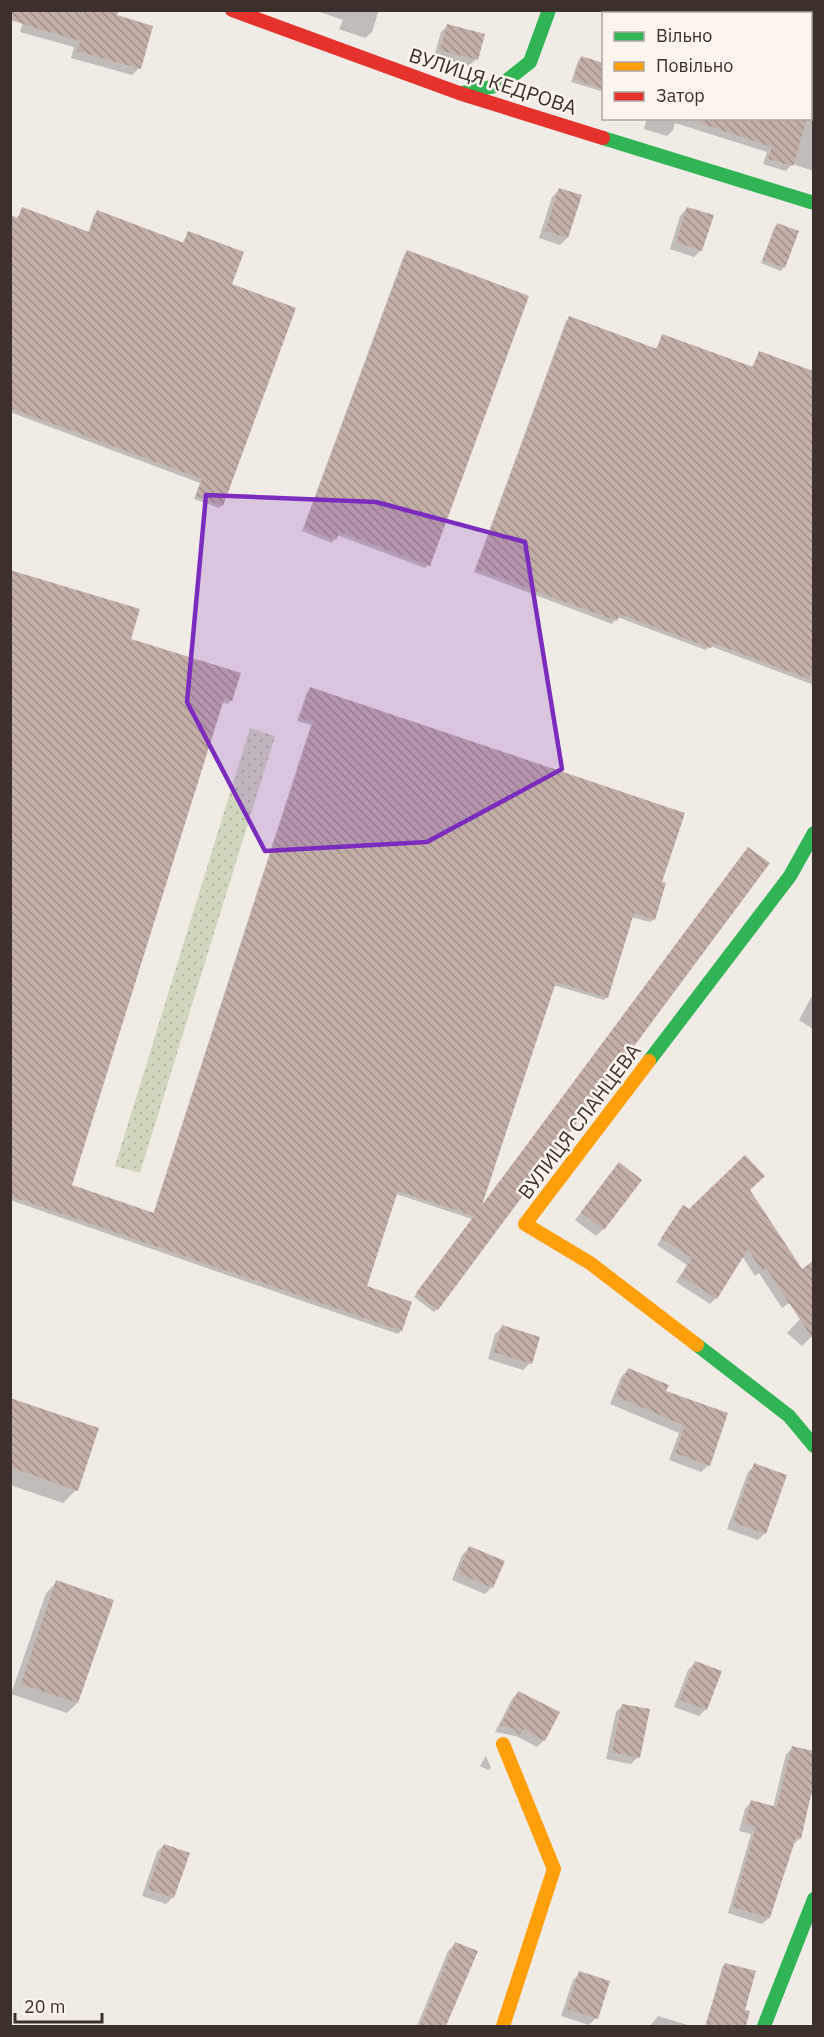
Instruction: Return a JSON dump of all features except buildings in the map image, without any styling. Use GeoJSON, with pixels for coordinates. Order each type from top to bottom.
{"type":"FeatureCollection","features":[{"type":"Feature","properties":{"kind":"street","name":"ВУЛИЦЯ КЕДРОВА"},"geometry":{"type":"LineString","coordinates":[[232,10],[459,93],[813,202]]}},
{"type":"Feature","properties":{"kind":"street"},"geometry":{"type":"LineString","coordinates":[[459,93],[501,86],[530,62],[549,10]]}},
{"type":"Feature","properties":{"kind":"street","name":"ВУЛИЦЯ СЛАНЦЕВА"},"geometry":{"type":"LineString","coordinates":[[813,833],[790,876],[525,1224],[590,1263],[789,1416],[813,1446]]}},
{"type":"Feature","properties":{"kind":"street"},"geometry":{"type":"LineString","coordinates":[[502,1744],[554,1869],[503,2026]]}},
{"type":"Feature","properties":{"kind":"street"},"geometry":{"type":"LineString","coordinates":[[764,2026],[813,1899]]}},
{"type":"Feature","properties":{"kind":"highlighted area"},"geometry":{"type":"Polygon","coordinates":[[[206,495],[376,502],[525,542],[562,769],[427,842],[265,851],[187,702],[206,495]]]}},
{"type":"Feature","properties":{"kind":"green space"},"geometry":{"type":"Polygon","coordinates":[[[250,728],[275,736],[140,1173],[115,1166],[250,728]]]}},
{"type":"Feature","properties":{"kind":"traffic: fast"},"geometry":{"type":"LineString","coordinates":[[461,93],[501,85],[530,62],[549,10]]}},
{"type":"Feature","properties":{"kind":"traffic: fast"},"geometry":{"type":"LineString","coordinates":[[603,138],[814,203]]}},
{"type":"Feature","properties":{"kind":"traffic: fast"},"geometry":{"type":"LineString","coordinates":[[649,1061],[790,876],[814,833]]}},
{"type":"Feature","properties":{"kind":"traffic: fast"},"geometry":{"type":"LineString","coordinates":[[697,1345],[789,1416],[814,1446]]}},
{"type":"Feature","properties":{"kind":"traffic: fast"},"geometry":{"type":"LineString","coordinates":[[764,2026],[814,1899]]}},
{"type":"Feature","properties":{"kind":"traffic: slow"},"geometry":{"type":"LineString","coordinates":[[649,1061],[525,1224],[590,1263],[697,1345]]}},
{"type":"Feature","properties":{"kind":"traffic: slow"},"geometry":{"type":"LineString","coordinates":[[503,1744],[554,1869],[503,2026]]}},
{"type":"Feature","properties":{"kind":"traffic: jam"},"geometry":{"type":"LineString","coordinates":[[232,10],[459,93],[603,138]]}}]}
